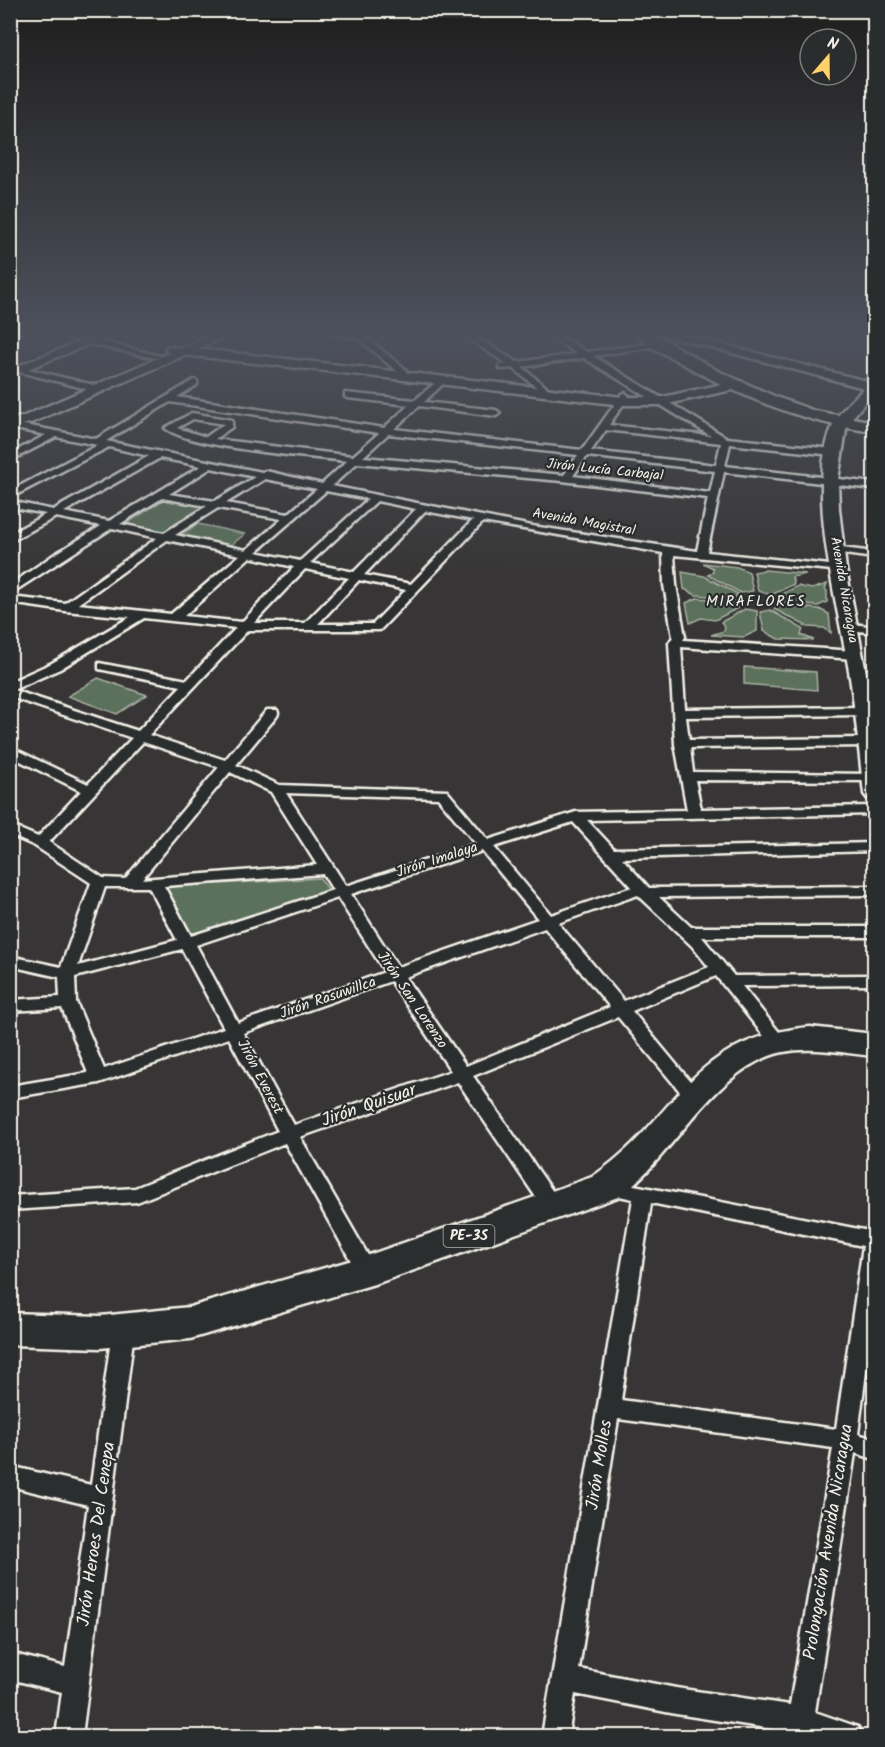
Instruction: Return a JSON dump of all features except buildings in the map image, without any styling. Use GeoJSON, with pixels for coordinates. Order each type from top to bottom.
{"type":"FeatureCollection","features":[{"type":"Feature","properties":{"kind":"highway"},"geometry":{"type":"LineString","coordinates":[[809,414],[874,427]]}},
{"type":"Feature","properties":{"kind":"highway","name":"PE-3S"},"geometry":{"type":"LineString","coordinates":[[10,1329],[123,1332],[190,1323],[367,1271],[605,1187],[631,1170],[715,1073],[741,1056],[778,1042],[804,1037],[874,1045]]}},
{"type":"Feature","properties":{"kind":"street"},"geometry":{"type":"LineString","coordinates":[[10,422],[26,420],[39,414]]}},
{"type":"Feature","properties":{"kind":"street"},"geometry":{"type":"LineString","coordinates":[[10,495],[103,443],[147,414]]}},
{"type":"Feature","properties":{"kind":"street"},"geometry":{"type":"LineString","coordinates":[[271,414],[387,430],[831,479],[874,486]]}},
{"type":"Feature","properties":{"kind":"street"},"geometry":{"type":"LineString","coordinates":[[174,618],[405,414]]}},
{"type":"Feature","properties":{"kind":"street"},"geometry":{"type":"LineString","coordinates":[[566,479],[614,414]]}},
{"type":"Feature","properties":{"kind":"street"},"geometry":{"type":"LineString","coordinates":[[682,414],[726,441]]}},
{"type":"Feature","properties":{"kind":"street"},"geometry":{"type":"LineString","coordinates":[[840,421],[847,414]]}},
{"type":"Feature","properties":{"kind":"street","name":"Jirón Lucía Carbajal"},"geometry":{"type":"LineString","coordinates":[[209,439],[229,425],[229,422],[192,416],[170,428],[183,435],[209,439],[354,460],[566,479],[713,496]]}},
{"type":"Feature","properties":{"kind":"street","name":"Avenida Nicaragua"},"geometry":{"type":"LineString","coordinates":[[840,421],[833,452],[831,479],[834,550],[869,736],[873,785]]}},
{"type":"Feature","properties":{"kind":"street","name":"Avenida Magistral"},"geometry":{"type":"LineString","coordinates":[[10,422],[54,434],[481,518],[668,552],[839,569]]}},
{"type":"Feature","properties":{"kind":"street"},"geometry":{"type":"LineString","coordinates":[[605,427],[833,452]]}},
{"type":"Feature","properties":{"kind":"street"},"geometry":{"type":"LineString","coordinates":[[10,458],[54,434]]}},
{"type":"Feature","properties":{"kind":"street"},"geometry":{"type":"LineString","coordinates":[[701,555],[726,441]]}},
{"type":"Feature","properties":{"kind":"street"},"geometry":{"type":"LineString","coordinates":[[10,539],[159,454]]}},
{"type":"Feature","properties":{"kind":"street"},"geometry":{"type":"LineString","coordinates":[[10,591],[56,558],[211,464]]}},
{"type":"Feature","properties":{"kind":"street"},"geometry":{"type":"LineString","coordinates":[[65,608],[166,536],[266,474]]}},
{"type":"Feature","properties":{"kind":"street"},"geometry":{"type":"LineString","coordinates":[[160,495],[288,517]]}},
{"type":"Feature","properties":{"kind":"street"},"geometry":{"type":"LineString","coordinates":[[40,843],[189,684],[247,626],[302,565],[376,497]]}},
{"type":"Feature","properties":{"kind":"street"},"geometry":{"type":"LineString","coordinates":[[10,504],[413,588]]}},
{"type":"Feature","properties":{"kind":"street"},"geometry":{"type":"LineString","coordinates":[[308,627],[424,506]]}},
{"type":"Feature","properties":{"kind":"street"},"geometry":{"type":"LineString","coordinates":[[10,600],[65,608],[247,626],[376,628],[481,518]]}},
{"type":"Feature","properties":{"kind":"street"},"geometry":{"type":"LineString","coordinates":[[834,550],[874,555]]}},
{"type":"Feature","properties":{"kind":"street"},"geometry":{"type":"LineString","coordinates":[[668,552],[670,585],[679,637],[675,643],[682,744],[686,776],[695,814]]}},
{"type":"Feature","properties":{"kind":"street"},"geometry":{"type":"LineString","coordinates":[[10,687],[56,666],[143,614]]}},
{"type":"Feature","properties":{"kind":"street"},"geometry":{"type":"LineString","coordinates":[[847,627],[874,630]]}},
{"type":"Feature","properties":{"kind":"street"},"geometry":{"type":"LineString","coordinates":[[675,643],[855,655]]}},
{"type":"Feature","properties":{"kind":"street"},"geometry":{"type":"LineString","coordinates":[[103,666],[189,684]]}},
{"type":"Feature","properties":{"kind":"street"},"geometry":{"type":"LineString","coordinates":[[10,693],[226,765],[276,789],[442,794],[619,1010],[693,1096]]}},
{"type":"Feature","properties":{"kind":"street"},"geometry":{"type":"LineString","coordinates":[[679,713],[863,711]]}},
{"type":"Feature","properties":{"kind":"street"},"geometry":{"type":"LineString","coordinates":[[129,884],[226,765],[272,713]]}},
{"type":"Feature","properties":{"kind":"street"},"geometry":{"type":"LineString","coordinates":[[682,744],[869,736]]}},
{"type":"Feature","properties":{"kind":"street"},"geometry":{"type":"LineString","coordinates":[[10,751],[91,791]]}},
{"type":"Feature","properties":{"kind":"street"},"geometry":{"type":"LineString","coordinates":[[686,776],[873,785]]}},
{"type":"Feature","properties":{"kind":"street","name":"Jirón San Lorenzo"},"geometry":{"type":"LineString","coordinates":[[276,789],[395,975],[553,1207]]}},
{"type":"Feature","properties":{"kind":"street","name":"Jirón Imalaya"},"geometry":{"type":"LineString","coordinates":[[10,961],[67,974],[188,942],[576,816],[874,810]]}},
{"type":"Feature","properties":{"kind":"street"},"geometry":{"type":"LineString","coordinates":[[576,816],[643,891],[689,932],[778,1042]]}},
{"type":"Feature","properties":{"kind":"street"},"geometry":{"type":"LineString","coordinates":[[10,829],[40,843],[99,882],[129,884],[326,869]]}},
{"type":"Feature","properties":{"kind":"street"},"geometry":{"type":"LineString","coordinates":[[610,854],[874,847]]}},
{"type":"Feature","properties":{"kind":"street"},"geometry":{"type":"LineString","coordinates":[[99,882],[67,974],[68,1002],[99,1077]]}},
{"type":"Feature","properties":{"kind":"street","name":"Jirón Everest"},"geometry":{"type":"LineString","coordinates":[[154,882],[289,1134],[367,1271]]}},
{"type":"Feature","properties":{"kind":"street","name":"Jirón Rasuwillca"},"geometry":{"type":"LineString","coordinates":[[10,1092],[99,1077],[643,891],[874,890]]}},
{"type":"Feature","properties":{"kind":"street"},"geometry":{"type":"LineString","coordinates":[[689,932],[874,932]]}},
{"type":"Feature","properties":{"kind":"street"},"geometry":{"type":"LineString","coordinates":[[724,975],[874,980]]}},
{"type":"Feature","properties":{"kind":"street","name":"Jirón Quisuar"},"geometry":{"type":"LineString","coordinates":[[10,1203],[137,1195],[289,1134],[462,1074],[619,1010],[724,975]]}},
{"type":"Feature","properties":{"kind":"street"},"geometry":{"type":"LineString","coordinates":[[10,1006],[68,1002]]}},
{"type":"Feature","properties":{"kind":"street"},"geometry":{"type":"LineString","coordinates":[[605,1187],[874,1241]]}},
{"type":"Feature","properties":{"kind":"street","name":"Jirón Molles"},"geometry":{"type":"LineString","coordinates":[[555,1737],[643,1194]]}},
{"type":"Feature","properties":{"kind":"street","name":"Prolongación Avenida Nicaragua"},"geometry":{"type":"LineString","coordinates":[[800,1728],[846,1440],[874,1241]]}},
{"type":"Feature","properties":{"kind":"street","name":"Jirón Heroes Del Cenepa"},"geometry":{"type":"LineString","coordinates":[[69,1737],[123,1332]]}},
{"type":"Feature","properties":{"kind":"street"},"geometry":{"type":"LineString","coordinates":[[609,1408],[846,1440],[874,1449]]}},
{"type":"Feature","properties":{"kind":"street"},"geometry":{"type":"LineString","coordinates":[[10,1476],[102,1498]]}},
{"type":"Feature","properties":{"kind":"street"},"geometry":{"type":"LineString","coordinates":[[10,1666],[76,1683]]}},
{"type":"Feature","properties":{"kind":"street"},"geometry":{"type":"LineString","coordinates":[[565,1679],[849,1737]]}},
{"type":"Feature","properties":{"kind":"green space"},"geometry":{"type":"Polygon","coordinates":[[[166,498],[206,507],[163,534],[123,526],[166,498]]]}},
{"type":"Feature","properties":{"kind":"green space"},"geometry":{"type":"Polygon","coordinates":[[[198,524],[245,534],[230,546],[180,536],[198,524]]]}},
{"type":"Feature","properties":{"kind":"green space"},"geometry":{"type":"Polygon","coordinates":[[[703,563],[737,567],[749,572],[753,591],[741,593],[708,575],[713,572],[713,568],[703,563]]]}},
{"type":"Feature","properties":{"kind":"green space"},"geometry":{"type":"Polygon","coordinates":[[[765,570],[806,574],[792,577],[794,584],[771,595],[758,591],[754,572],[765,570]]]}},
{"type":"Feature","properties":{"kind":"green space"},"geometry":{"type":"Polygon","coordinates":[[[682,572],[704,576],[738,594],[734,598],[696,595],[684,589],[682,572]]]}},
{"type":"Feature","properties":{"kind":"green space"},"geometry":{"type":"Polygon","coordinates":[[[827,584],[825,589],[827,602],[818,606],[780,603],[776,597],[798,586],[812,589],[827,584]]]}},
{"type":"Feature","properties":{"kind":"green space"},"geometry":{"type":"Polygon","coordinates":[[[697,598],[734,601],[740,607],[715,620],[701,618],[690,623],[686,603],[697,598]]]}},
{"type":"Feature","properties":{"kind":"green space"},"geometry":{"type":"Polygon","coordinates":[[[779,605],[819,609],[829,614],[831,633],[824,628],[808,627],[774,609],[779,605]]]}},
{"type":"Feature","properties":{"kind":"green space"},"geometry":{"type":"Polygon","coordinates":[[[745,609],[757,611],[757,631],[744,637],[711,635],[724,631],[725,627],[721,622],[745,609]]]}},
{"type":"Feature","properties":{"kind":"green space"},"geometry":{"type":"Polygon","coordinates":[[[770,610],[803,629],[801,635],[814,640],[778,639],[764,631],[760,612],[770,610]]]}},
{"type":"Feature","properties":{"kind":"green space"},"geometry":{"type":"Polygon","coordinates":[[[744,667],[816,672],[817,690],[744,684],[744,667]]]}},
{"type":"Feature","properties":{"kind":"green space"},"geometry":{"type":"Polygon","coordinates":[[[98,678],[147,695],[117,714],[68,696],[98,678]]]}},
{"type":"Feature","properties":{"kind":"green space"},"geometry":{"type":"Polygon","coordinates":[[[320,878],[328,889],[323,894],[197,934],[189,932],[165,887],[320,878]]]}},
{"type":"Feature","properties":{"kind":"district","name":"MIRAFLORES"},"geometry":{"type":"Point","coordinates":[756,602]}}]}
